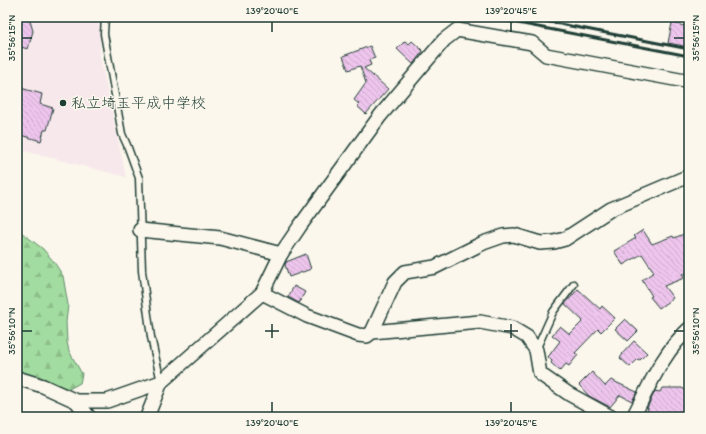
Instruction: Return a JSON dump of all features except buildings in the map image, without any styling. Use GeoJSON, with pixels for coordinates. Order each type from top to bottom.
{"type":"FeatureCollection","features":[{"type":"Feature","properties":{"kind":"street"},"geometry":{"type":"LineString","coordinates":[[17,378],[43,386],[76,401],[107,401],[161,382],[262,293],[281,254],[380,116],[444,40],[457,30],[532,43],[546,55],[685,81],[689,79]]}},
{"type":"Feature","properties":{"kind":"street"},"geometry":{"type":"LineString","coordinates":[[262,293],[308,316],[352,333],[367,336],[372,332],[395,282],[405,272],[434,267],[484,243],[503,236],[514,235],[540,243],[554,242],[565,239],[611,209],[689,176]]}},
{"type":"Feature","properties":{"kind":"street"},"geometry":{"type":"LineString","coordinates":[[140,230],[220,238],[281,254]]}},
{"type":"Feature","properties":{"kind":"street"},"geometry":{"type":"LineString","coordinates":[[372,332],[480,322],[512,328],[527,337],[536,350],[540,374],[569,394],[611,417]]}},
{"type":"Feature","properties":{"kind":"street"},"geometry":{"type":"LineString","coordinates":[[633,417],[660,365],[678,339],[689,329]]}},
{"type":"Feature","properties":{"kind":"street"},"geometry":{"type":"LineString","coordinates":[[147,417],[161,382]]}},
{"type":"Feature","properties":{"kind":"street"},"geometry":{"type":"LineString","coordinates":[[76,401],[89,417]]}},
{"type":"Feature","properties":{"kind":"lane"},"geometry":{"type":"LineString","coordinates":[[105,17],[104,34],[122,134],[139,178],[142,271],[151,337],[161,382]]}},
{"type":"Feature","properties":{"kind":"lane"},"geometry":{"type":"LineString","coordinates":[[536,350],[553,312],[574,284]]}},
{"type":"Feature","properties":{"kind":"shaded area","name":"私立埼玉平成中学校"},"geometry":{"type":"Polygon","coordinates":[[[17,17],[100,17],[100,57],[126,177],[17,149],[17,17]]]}},
{"type":"Feature","properties":{"kind":"green space"},"geometry":{"type":"Polygon","coordinates":[[[17,229],[43,249],[63,276],[68,305],[66,322],[67,342],[69,351],[82,374],[80,383],[69,389],[17,370],[17,229]]]}},
{"type":"Feature","properties":{"kind":"railway"},"geometry":{"type":"LineString","coordinates":[[486,17],[689,56]]}},
{"type":"Feature","properties":{"kind":"railway"},"geometry":{"type":"LineString","coordinates":[[524,17],[689,49]]}},
{"type":"Feature","properties":{"kind":"place","name":"私立埼玉平成中学校"},"geometry":{"type":"Point","coordinates":[63,103]}}]}
